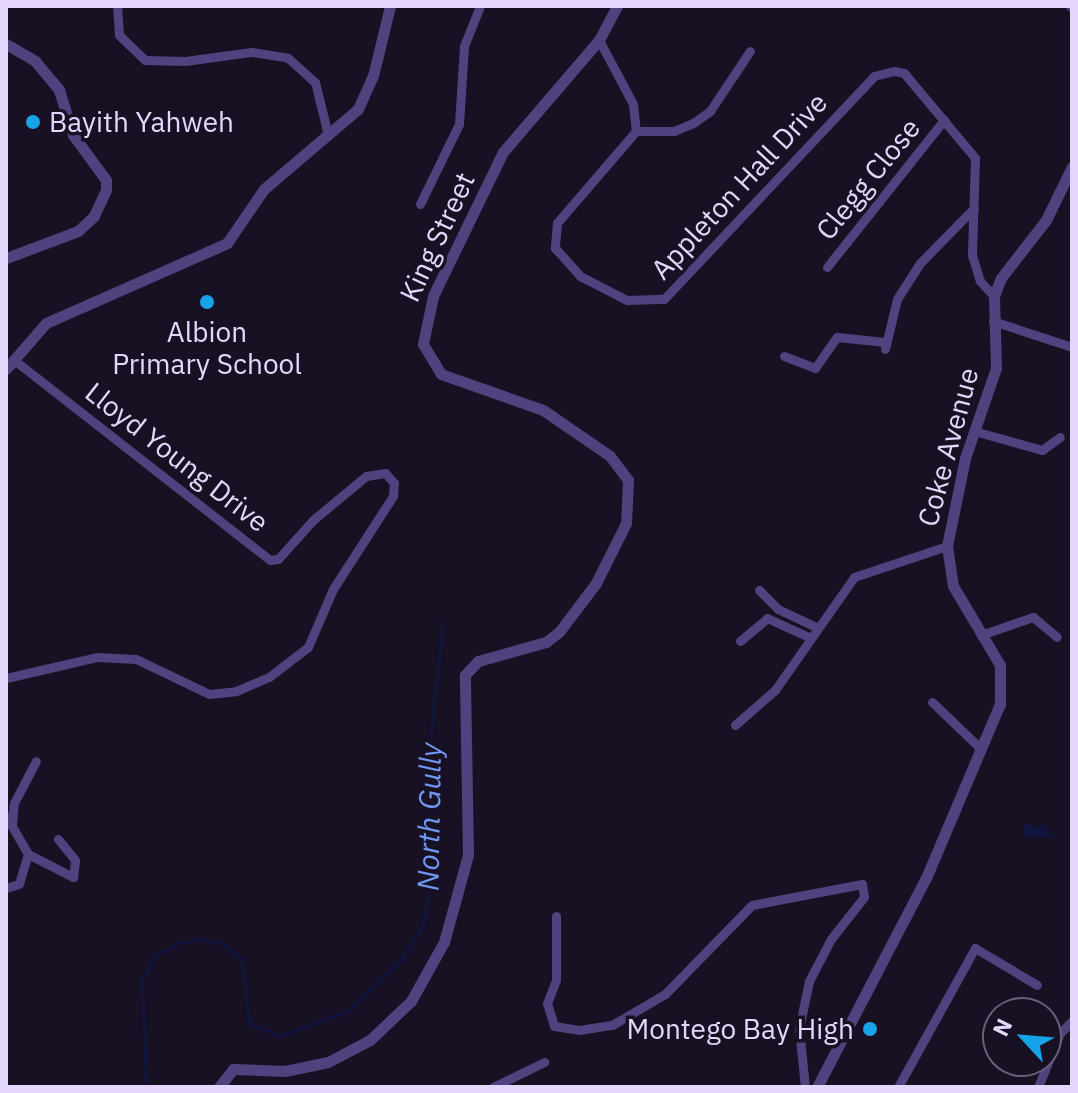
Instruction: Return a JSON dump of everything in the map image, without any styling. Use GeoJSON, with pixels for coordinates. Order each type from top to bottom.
{"type":"FeatureCollection","features":[{"type":"Feature","properties":{"kind":"street"},"geometry":{"type":"LineString","coordinates":[[117,6],[119,35],[145,60],[174,62],[252,52],[296,63],[315,82],[323,98],[328,135]]}},
{"type":"Feature","properties":{"kind":"street","name":"Lloyd Young Drive"},"geometry":{"type":"LineString","coordinates":[[6,678],[97,657],[136,659],[209,694],[236,691],[269,677],[308,647],[333,589],[393,496],[394,483],[385,473],[366,476],[313,520],[278,559],[270,560],[10,364],[46,323],[212,254],[238,230],[264,189],[328,135],[368,94],[390,6]]}},
{"type":"Feature","properties":{"kind":"street"},"geometry":{"type":"LineString","coordinates":[[420,204],[459,124],[464,46],[480,6]]}},
{"type":"Feature","properties":{"kind":"street","name":"King Street"},"geometry":{"type":"LineString","coordinates":[[219,1087],[233,1069],[285,1071],[328,1062],[370,1040],[411,1001],[444,942],[468,855],[465,675],[478,661],[546,642],[559,632],[596,583],[626,523],[628,480],[610,456],[543,410],[441,374],[423,344],[433,296],[503,152],[599,40],[617,6]]}},
{"type":"Feature","properties":{"kind":"street"},"geometry":{"type":"LineString","coordinates":[[599,40],[633,104],[636,131],[674,131],[693,123],[710,111],[750,51]]}},
{"type":"Feature","properties":{"kind":"street"},"geometry":{"type":"LineString","coordinates":[[6,44],[35,61],[59,90],[73,135],[106,180],[106,190],[94,216],[78,231],[6,258]]}},
{"type":"Feature","properties":{"kind":"street","name":"Appleton Hall Drive"},"geometry":{"type":"LineString","coordinates":[[636,131],[557,223],[555,248],[580,276],[627,300],[652,303],[664,299],[705,258],[874,76],[885,71],[904,73],[975,158],[972,255],[980,281],[994,296]]}},
{"type":"Feature","properties":{"kind":"street","name":"Clegg Close"},"geometry":{"type":"LineString","coordinates":[[827,267],[944,120]]}},
{"type":"Feature","properties":{"kind":"street","name":"Coke Avenue"},"geometry":{"type":"LineString","coordinates":[[817,1087],[926,878],[1000,704],[1003,682],[1000,665],[953,586],[947,546],[974,431],[996,368],[994,296],[1001,278],[1046,220],[1072,167]]}},
{"type":"Feature","properties":{"kind":"street"},"geometry":{"type":"LineString","coordinates":[[784,356],[815,368],[837,337],[885,346],[897,299],[920,263],[974,208]]}},
{"type":"Feature","properties":{"kind":"street"},"geometry":{"type":"LineString","coordinates":[[993,321],[1072,347]]}},
{"type":"Feature","properties":{"kind":"street"},"geometry":{"type":"LineString","coordinates":[[974,431],[1042,450],[1060,437]]}},
{"type":"Feature","properties":{"kind":"street"},"geometry":{"type":"LineString","coordinates":[[735,725],[775,690],[854,577],[947,546]]}},
{"type":"Feature","properties":{"kind":"street"},"geometry":{"type":"LineString","coordinates":[[759,590],[778,609],[818,628]]}},
{"type":"Feature","properties":{"kind":"street"},"geometry":{"type":"LineString","coordinates":[[981,635],[1033,617],[1057,637]]}},
{"type":"Feature","properties":{"kind":"street"},"geometry":{"type":"LineString","coordinates":[[740,641],[767,618],[811,638]]}},
{"type":"Feature","properties":{"kind":"street"},"geometry":{"type":"LineString","coordinates":[[932,702],[981,749]]}},
{"type":"Feature","properties":{"kind":"street"},"geometry":{"type":"LineString","coordinates":[[12,827],[14,803],[36,761]]}},
{"type":"Feature","properties":{"kind":"street"},"geometry":{"type":"LineString","coordinates":[[6,816],[28,854],[73,877],[75,860],[58,839]]}},
{"type":"Feature","properties":{"kind":"street"},"geometry":{"type":"LineString","coordinates":[[6,888],[19,884],[28,854]]}},
{"type":"Feature","properties":{"kind":"street"},"geometry":{"type":"LineString","coordinates":[[556,916],[556,980],[547,1003],[554,1026],[579,1030],[612,1025],[665,994],[752,905],[862,884],[864,897],[831,939],[809,981],[799,1029],[805,1087]]}},
{"type":"Feature","properties":{"kind":"street"},"geometry":{"type":"LineString","coordinates":[[898,1087],[975,948],[1037,985]]}},
{"type":"Feature","properties":{"kind":"street"},"geometry":{"type":"LineString","coordinates":[[1038,1087],[1060,1033],[1072,1021]]}},
{"type":"Feature","properties":{"kind":"street"},"geometry":{"type":"LineString","coordinates":[[493,1087],[544,1062]]}},
{"type":"Feature","properties":{"kind":"shaded area"},"geometry":{"type":"Polygon","coordinates":[[[1029,823],[1035,828],[1043,824],[1055,838],[1025,836],[1023,827],[1029,823]]]}},
{"type":"Feature","properties":{"kind":"waterway","name":"North Gully"},"geometry":{"type":"LineString","coordinates":[[146,1087],[142,979],[157,954],[179,943],[199,939],[224,944],[242,959],[249,1023],[279,1036],[348,1011],[403,958],[423,925],[433,872],[431,729],[443,624]]}},
{"type":"Feature","properties":{"kind":"place","name":"Bayith Yahweh"},"geometry":{"type":"Point","coordinates":[33,122]}},
{"type":"Feature","properties":{"kind":"place","name":"Albion Primary School"},"geometry":{"type":"Point","coordinates":[207,302]}},
{"type":"Feature","properties":{"kind":"place","name":"Montego Bay High"},"geometry":{"type":"Point","coordinates":[870,1029]}}]}
